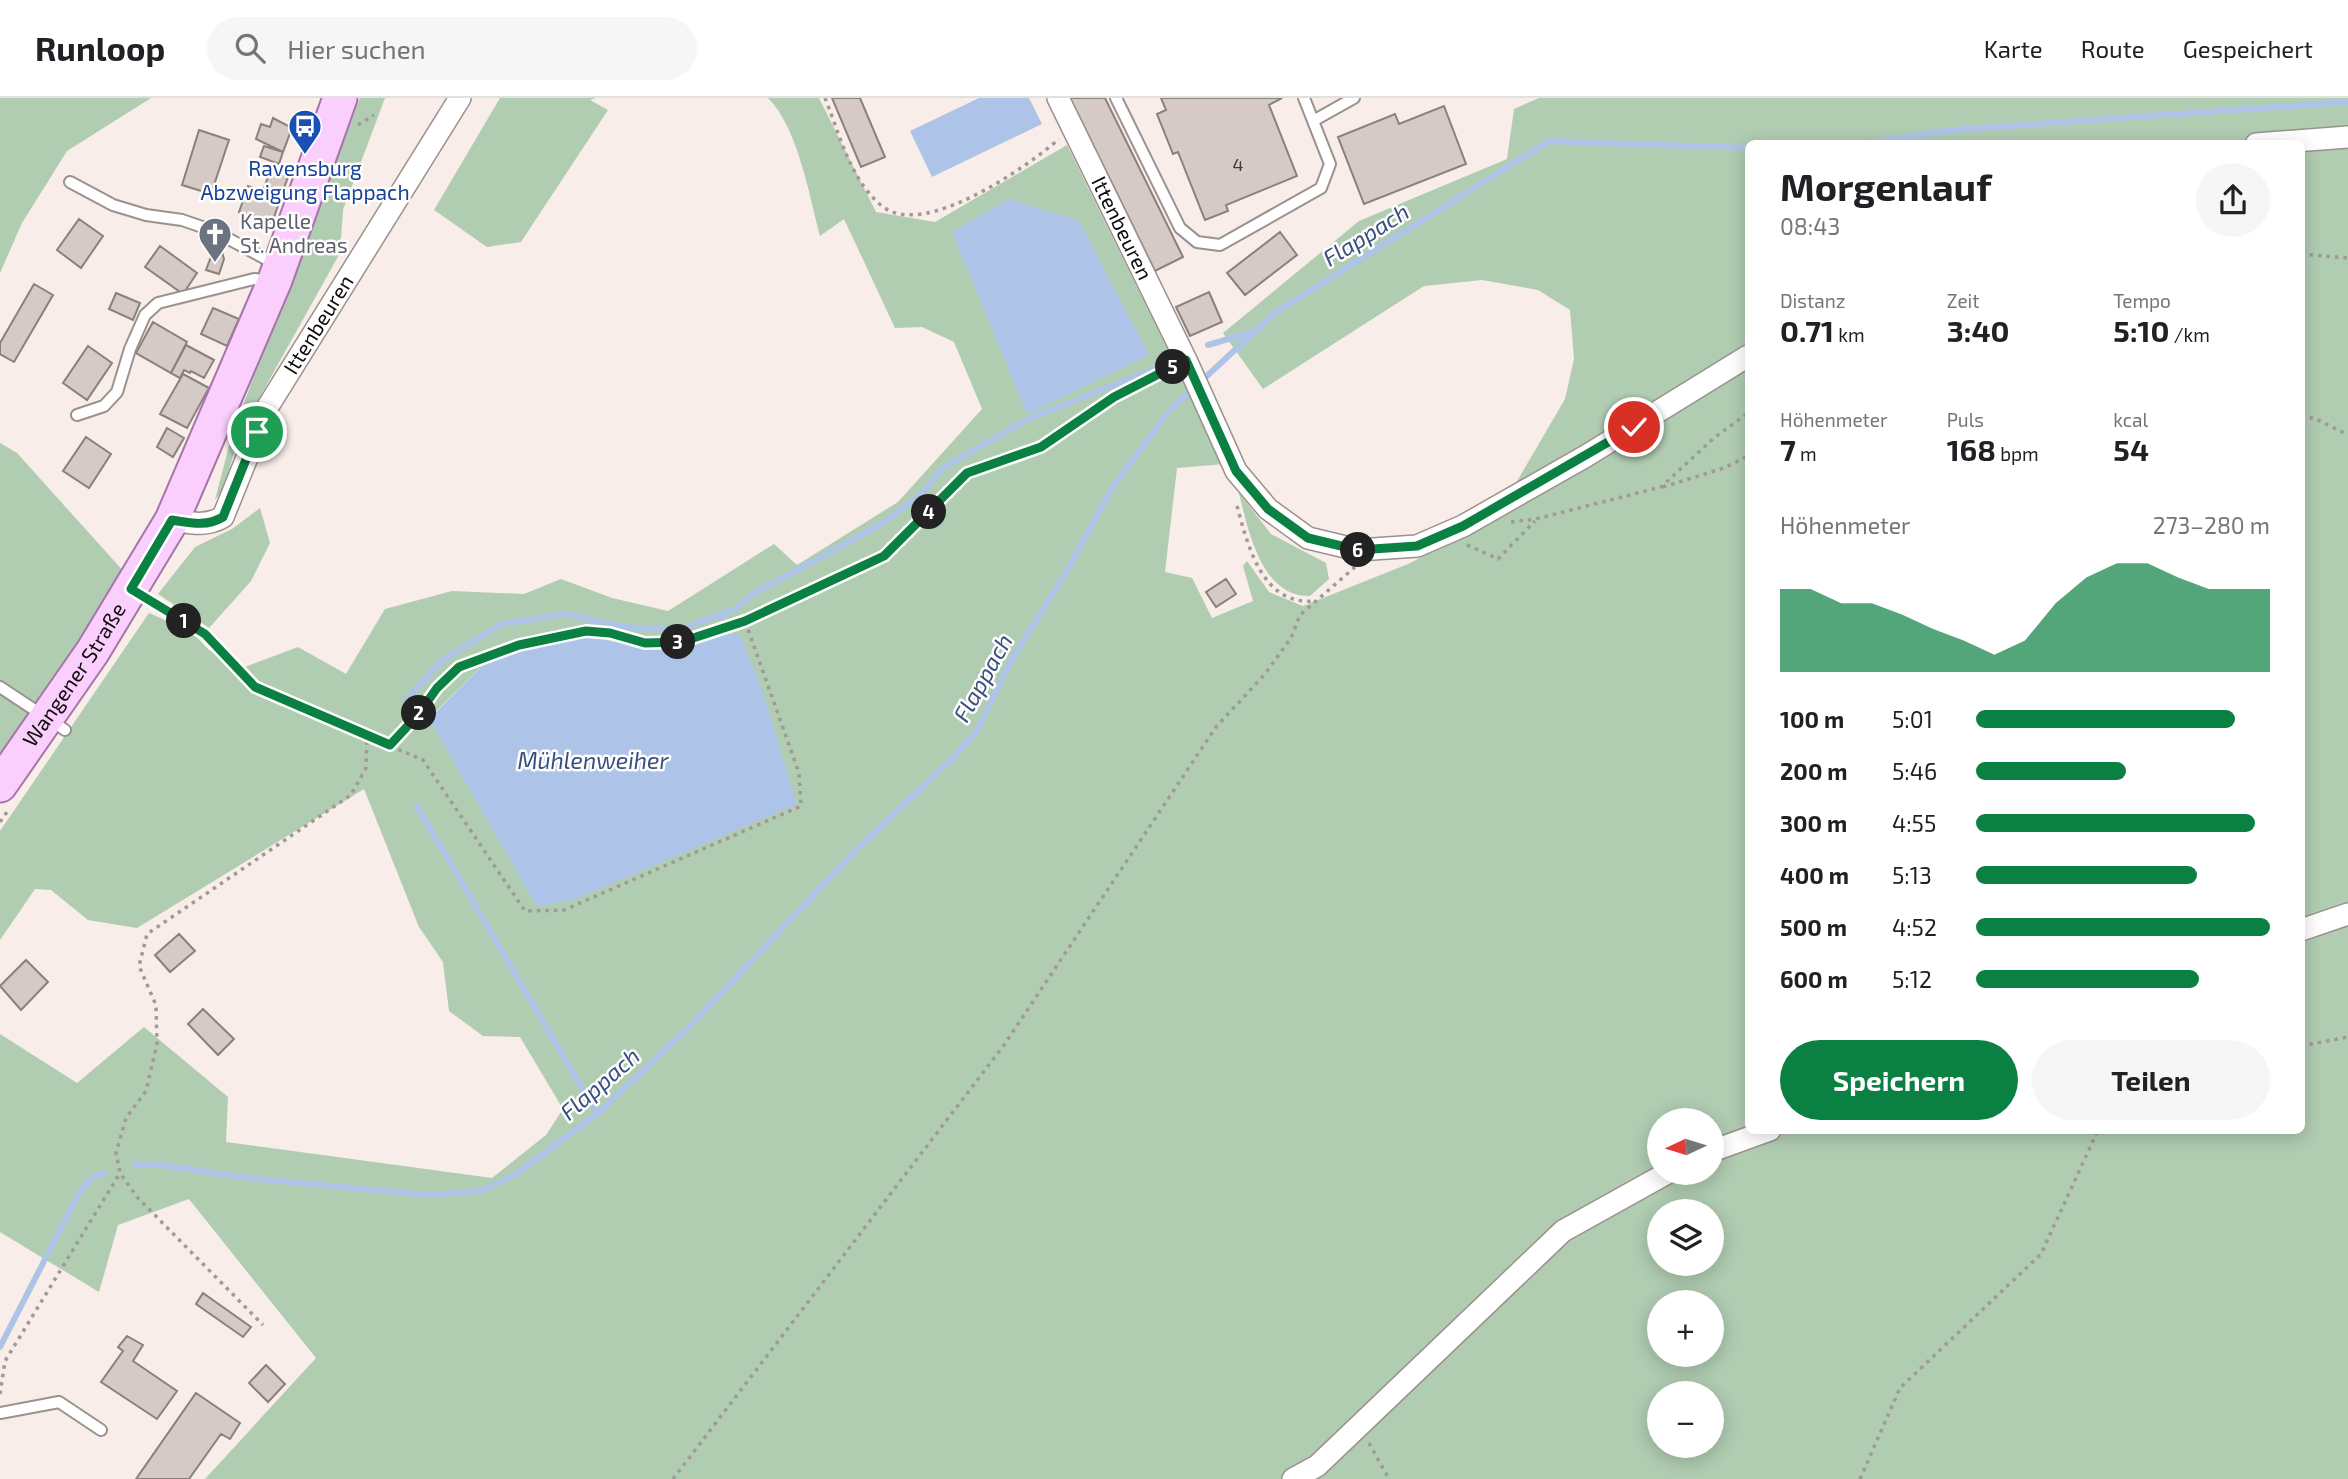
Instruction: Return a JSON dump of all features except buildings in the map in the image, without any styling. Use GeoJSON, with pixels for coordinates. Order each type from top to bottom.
{"type":"FeatureCollection","features":[{"type":"Feature","properties":{"kind":"main road","name":"Wangener Straße"},"geometry":{"type":"LineString","coordinates":[[0,785],[57,724],[172,520],[277,273],[329,114],[340,98]]}},
{"type":"Feature","properties":{"kind":"street","name":"Ittenbeuren"},"geometry":{"type":"LineString","coordinates":[[172,520],[200,524],[214,523],[223,517],[267,408],[460,98]]}},
{"type":"Feature","properties":{"kind":"street","name":"Ittenbeuren"},"geometry":{"type":"LineString","coordinates":[[1058,98],[1189,366],[1236,471],[1268,509],[1308,538],[1358,550],[1417,546],[1586,456],[1745,358]]}},
{"type":"Feature","properties":{"kind":"street"},"geometry":{"type":"LineString","coordinates":[[2305,140],[2348,137]]}},
{"type":"Feature","properties":{"kind":"street"},"geometry":{"type":"LineString","coordinates":[[2305,929],[2348,914]]}},
{"type":"Feature","properties":{"kind":"street"},"geometry":{"type":"LineString","coordinates":[[1724,1147],[1759,1134]]}},
{"type":"Feature","properties":{"kind":"street"},"geometry":{"type":"LineString","coordinates":[[1293,1479],[1317,1466],[1563,1231],[1647,1184]]}},
{"type":"Feature","properties":{"kind":"lane"},"geometry":{"type":"LineString","coordinates":[[1116,98],[1180,228],[1197,242],[1220,245],[1321,188],[1330,164],[1304,98]]}},
{"type":"Feature","properties":{"kind":"lane"},"geometry":{"type":"LineString","coordinates":[[1313,121],[1354,98]]}},
{"type":"Feature","properties":{"kind":"lane"},"geometry":{"type":"LineString","coordinates":[[70,182],[113,205],[146,215],[183,220],[214,231],[277,273]]}},
{"type":"Feature","properties":{"kind":"lane"},"geometry":{"type":"LineString","coordinates":[[77,415],[104,406],[117,392],[130,349],[145,316],[158,303],[277,273]]}},
{"type":"Feature","properties":{"kind":"lane"},"geometry":{"type":"LineString","coordinates":[[0,687],[57,724]]}},
{"type":"Feature","properties":{"kind":"lane"},"geometry":{"type":"LineString","coordinates":[[0,1413],[59,1402],[101,1430]]}},
{"type":"Feature","properties":{"kind":"path"},"geometry":{"type":"LineString","coordinates":[[825,98],[858,180],[884,208],[908,215],[941,211],[988,188],[1046,150],[1072,127]]}},
{"type":"Feature","properties":{"kind":"path"},"geometry":{"type":"LineString","coordinates":[[2305,254],[2348,258]]}},
{"type":"Feature","properties":{"kind":"path"},"geometry":{"type":"LineString","coordinates":[[390,745],[419,714],[437,688],[459,667],[519,645],[586,631],[610,633],[645,643],[681,642],[745,621],[884,556],[967,473],[1041,447],[1114,397],[1189,366]]}},
{"type":"Feature","properties":{"kind":"path"},"geometry":{"type":"LineString","coordinates":[[1661,487],[1714,438],[1745,415]]}},
{"type":"Feature","properties":{"kind":"path"},"geometry":{"type":"LineString","coordinates":[[2305,417],[2315,418],[2348,435]]}},
{"type":"Feature","properties":{"kind":"path"},"geometry":{"type":"LineString","coordinates":[[1485,512],[1492,524],[1536,519],[1661,487],[1724,468],[1745,458]]}},
{"type":"Feature","properties":{"kind":"path"},"geometry":{"type":"LineString","coordinates":[[1236,471],[1233,488],[1245,534],[1266,581],[1295,601],[1317,601]]}},
{"type":"Feature","properties":{"kind":"path"},"geometry":{"type":"LineString","coordinates":[[1443,534],[1498,559],[1536,519]]}},
{"type":"Feature","properties":{"kind":"path"},"geometry":{"type":"LineString","coordinates":[[673,1479],[1004,1045],[1216,727],[1265,674],[1290,638],[1300,615],[1351,574],[1359,561],[1358,550]]}},
{"type":"Feature","properties":{"kind":"path"},"geometry":{"type":"LineString","coordinates":[[131,589],[205,634],[255,687],[423,760],[525,911],[564,910],[801,806],[799,773],[745,621]]}},
{"type":"Feature","properties":{"kind":"path"},"geometry":{"type":"LineString","coordinates":[[263,1325],[137,1197],[120,1173],[116,1153],[126,1118],[146,1091],[157,1044],[156,1005],[139,965],[147,934],[351,795],[366,768],[368,736]]}},
{"type":"Feature","properties":{"kind":"path"},"geometry":{"type":"LineString","coordinates":[[2305,1045],[2348,1037]]}},
{"type":"Feature","properties":{"kind":"path"},"geometry":{"type":"LineString","coordinates":[[1860,1479],[1900,1388],[2041,1254],[2096,1134]]}},
{"type":"Feature","properties":{"kind":"path"},"geometry":{"type":"LineString","coordinates":[[0,1394],[5,1361],[120,1173]]}},
{"type":"Feature","properties":{"kind":"path"},"geometry":{"type":"LineString","coordinates":[[1359,1426],[1390,1479]]}},
{"type":"Feature","properties":{"kind":"green space"},"geometry":{"type":"Polygon","coordinates":[[[0,98],[151,98],[67,151],[22,223],[0,273],[0,98]]]}},
{"type":"Feature","properties":{"kind":"green space"},"geometry":{"type":"Polygon","coordinates":[[[360,98],[385,98],[343,210],[340,253],[262,393],[233,456],[224,488],[215,500],[232,434],[360,98]]]}},
{"type":"Feature","properties":{"kind":"green space"},"geometry":{"type":"Polygon","coordinates":[[[500,98],[596,98],[590,100],[608,110],[521,242],[487,247],[434,210],[500,98]]]}},
{"type":"Feature","properties":{"kind":"green space"},"geometry":{"type":"Polygon","coordinates":[[[768,98],[819,98],[876,212],[935,222],[1067,145],[1224,464],[1177,468],[1165,572],[1192,578],[1212,618],[1253,601],[1243,566],[1247,561],[1269,592],[1303,606],[1408,564],[1495,519],[1565,399],[1574,359],[1570,310],[1538,290],[1482,280],[1424,286],[1263,389],[1223,333],[1359,221],[1507,159],[1514,109],[1539,98],[2348,98],[2348,1479],[205,1479],[316,1358],[189,1199],[118,1225],[99,1292],[0,1232],[0,1034],[77,1083],[144,1027],[228,1097],[226,1142],[492,1178],[546,1135],[563,1109],[520,1037],[483,1036],[449,1011],[443,962],[419,927],[364,789],[137,928],[88,920],[51,890],[35,889],[0,940],[0,831],[149,613],[192,632],[209,650],[245,667],[298,647],[346,674],[385,609],[452,591],[524,594],[561,579],[612,598],[668,611],[774,544],[797,565],[898,502],[982,409],[954,342],[922,327],[895,328],[844,219],[820,236],[795,144],[787,126],[768,98]],[[589,637],[489,659],[429,718],[689,647],[638,646],[589,637]]]}},
{"type":"Feature","properties":{"kind":"green space"},"geometry":{"type":"Polygon","coordinates":[[[0,443],[17,453],[125,573],[0,785],[0,443]]]}},
{"type":"Feature","properties":{"kind":"green space"},"geometry":{"type":"Polygon","coordinates":[[[1239,493],[1271,534],[1326,563],[1329,579],[1310,596],[1294,594],[1280,586],[1269,574],[1253,542],[1239,493]]]}},
{"type":"Feature","properties":{"kind":"green space"},"geometry":{"type":"Polygon","coordinates":[[[260,508],[270,543],[251,581],[209,628],[158,594],[195,547],[232,529],[260,508]]]}},
{"type":"Feature","properties":{"kind":"water"},"geometry":{"type":"Polygon","coordinates":[[[979,98],[1029,98],[1042,124],[932,177],[910,131],[979,98]]]}},
{"type":"Feature","properties":{"kind":"water"},"geometry":{"type":"Polygon","coordinates":[[[1009,199],[1079,221],[1149,355],[1027,414],[952,232],[1009,199]]]}},
{"type":"Feature","properties":{"kind":"water","name":"Mühlenweiher"},"geometry":{"type":"Polygon","coordinates":[[[721,632],[741,636],[764,696],[797,804],[576,899],[537,907],[429,719],[489,659],[589,637],[638,646],[689,647],[721,632]]]}},
{"type":"Feature","properties":{"kind":"waterway","name":"Flappach"},"geometry":{"type":"LineString","coordinates":[[1886,140],[1952,130],[2348,102]]}},
{"type":"Feature","properties":{"kind":"waterway","name":"Flappach"},"geometry":{"type":"LineString","coordinates":[[135,1165],[153,1164],[248,1178],[427,1195],[480,1191],[513,1176],[597,1114],[690,1026],[858,848],[955,756],[977,730],[1012,659],[1068,569],[1112,488],[1169,411],[1276,312],[1549,141],[1745,148]]}},
{"type":"Feature","properties":{"kind":"waterway"},"geometry":{"type":"LineString","coordinates":[[1208,345],[1252,332]]}},
{"type":"Feature","properties":{"kind":"waterway"},"geometry":{"type":"LineString","coordinates":[[407,699],[441,661],[502,624],[565,614],[625,627],[678,630],[735,609],[753,594],[885,522],[921,494],[944,467],[1028,419],[1155,369]]}},
{"type":"Feature","properties":{"kind":"waterway"},"geometry":{"type":"LineString","coordinates":[[721,632],[722,614]]}},
{"type":"Feature","properties":{"kind":"waterway"},"geometry":{"type":"LineString","coordinates":[[417,806],[597,1114]]}},
{"type":"Feature","properties":{"kind":"waterway","name":"Flappach"},"geometry":{"type":"LineString","coordinates":[[0,1347],[79,1193],[91,1178],[105,1173]]}},
{"type":"Feature","properties":{"kind":"place","name":"Ravensburg Abzweigung Flappach"},"geometry":{"type":"Point","coordinates":[305,156]}},
{"type":"Feature","properties":{"kind":"place","name":"Kapelle St. Andreas"},"geometry":{"type":"Point","coordinates":[215,264]}},
{"type":"Feature","properties":{"kind":"route"},"geometry":{"type":"LineString","coordinates":[[257,432],[223,517],[214,523],[200,524],[172,520],[131,589],[205,634],[255,687],[390,745],[417,716],[437,688],[459,667],[519,645],[586,631],[610,633],[645,643],[681,642],[745,621],[884,556],[967,473],[1041,447],[1114,397],[1186,360],[1236,471],[1268,509],[1308,538],[1336,547],[1397,550],[1417,546],[1463,526],[1634,427]]}}]}
